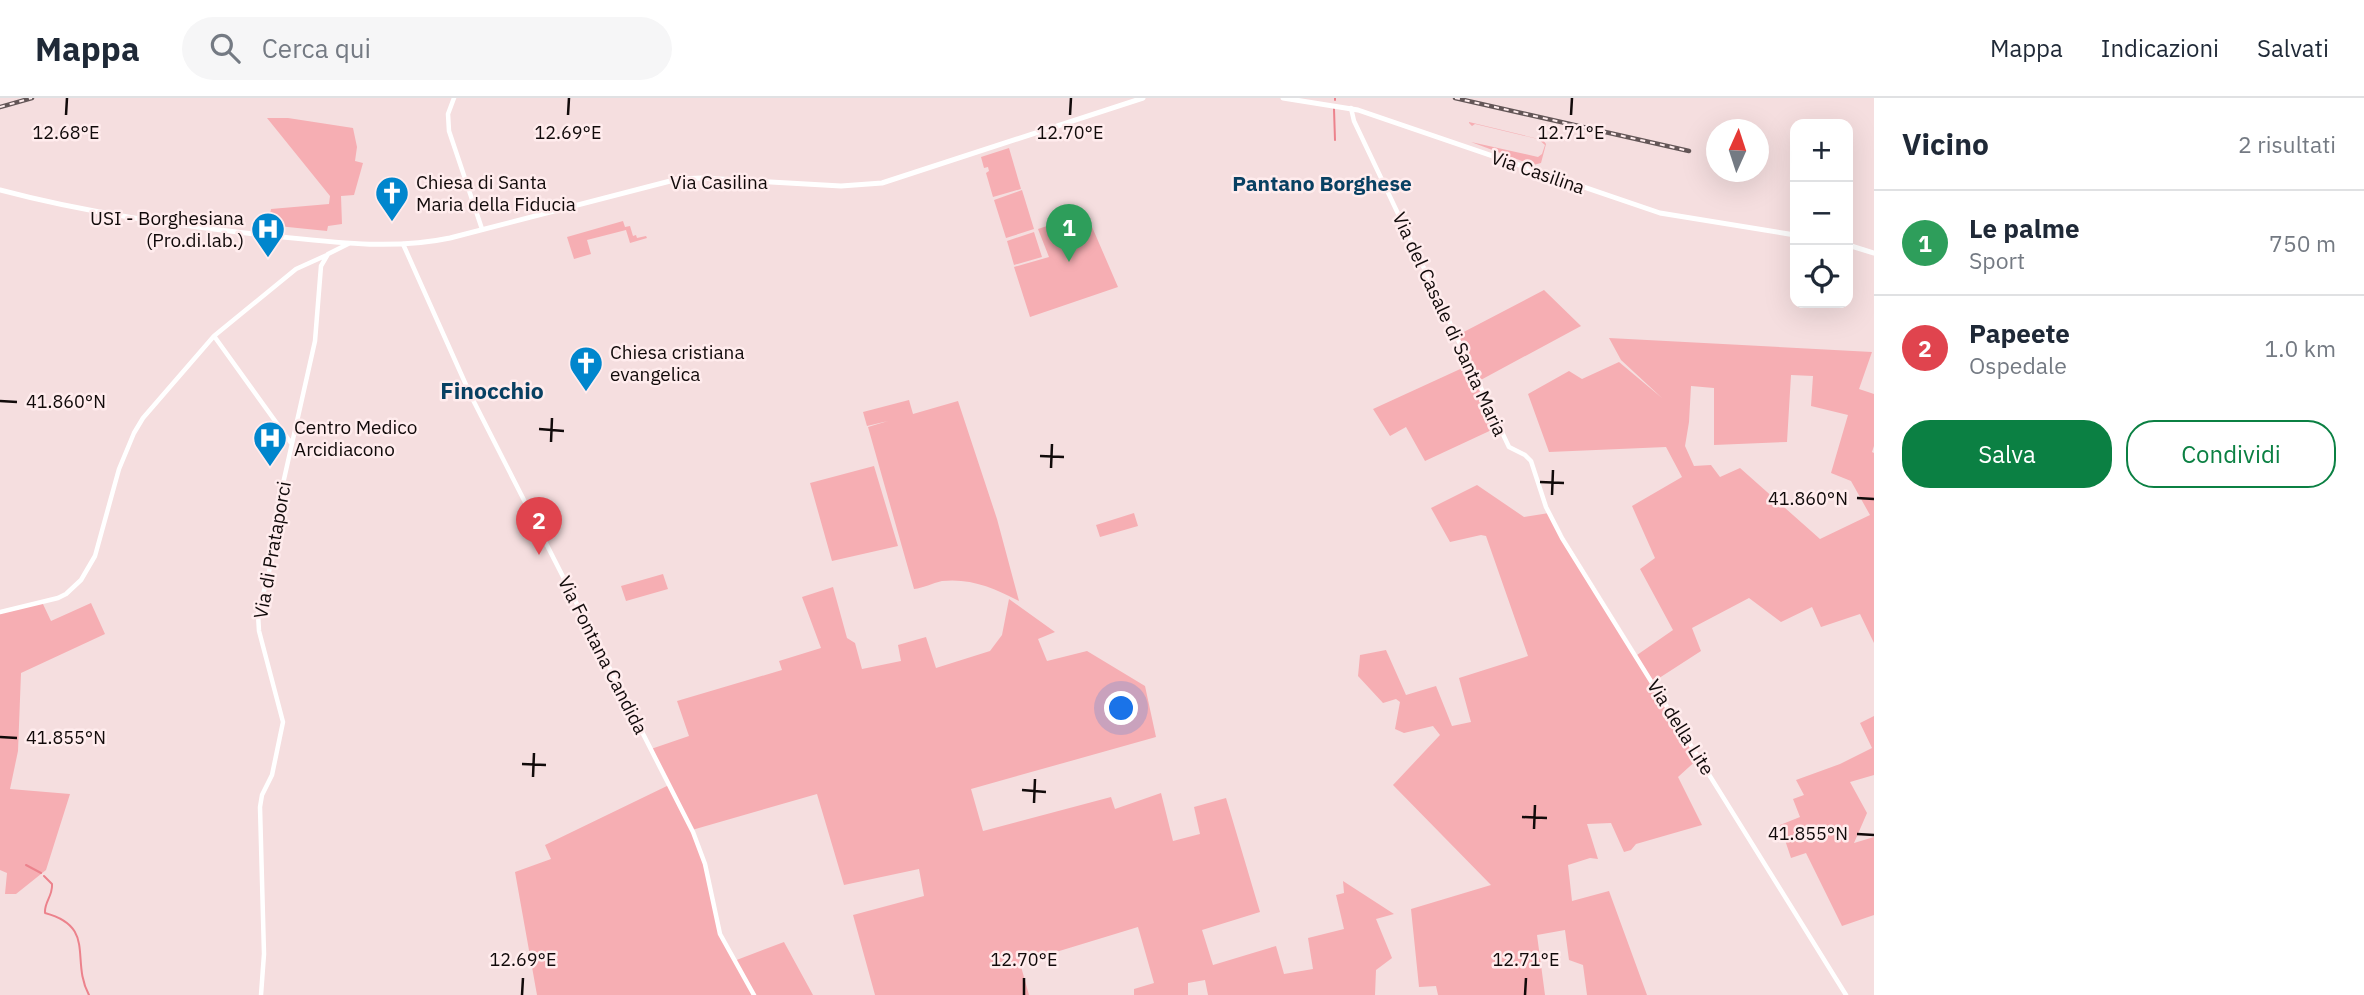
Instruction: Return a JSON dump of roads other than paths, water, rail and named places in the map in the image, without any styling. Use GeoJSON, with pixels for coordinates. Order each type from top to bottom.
{"type":"FeatureCollection","features":[{"type":"Feature","properties":{"kind":"main road","name":"Via Casilina"},"geometry":{"type":"LineString","coordinates":[[0,190],[174,225],[351,243],[403,243],[441,239],[641,187],[684,179],[841,186],[882,183],[1143,98]]}},
{"type":"Feature","properties":{"kind":"main road","name":"Via Casilina"},"geometry":{"type":"LineString","coordinates":[[1283,98],[1351,108],[1656,212],[1790,233]]}},
{"type":"Feature","properties":{"kind":"main road"},"geometry":{"type":"LineString","coordinates":[[1853,247],[1874,253]]}},
{"type":"Feature","properties":{"kind":"street"},"geometry":{"type":"LineString","coordinates":[[454,98],[448,114],[448,128],[482,229]]}},
{"type":"Feature","properties":{"kind":"street","name":"Via del Casale di Santa Maria"},"geometry":{"type":"LineString","coordinates":[[1351,108],[1360,133],[1498,427],[1509,447],[1525,455]]}},
{"type":"Feature","properties":{"kind":"street"},"geometry":{"type":"LineString","coordinates":[[0,612],[61,597],[81,580],[99,548],[117,472],[135,430],[150,410],[214,336],[294,270],[351,243]]}},
{"type":"Feature","properties":{"kind":"street","name":"Via Fontana Candida"},"geometry":{"type":"LineString","coordinates":[[403,243],[471,397],[692,830],[705,864],[721,936],[754,995]]}},
{"type":"Feature","properties":{"kind":"street","name":"Via di Prataporci"},"geometry":{"type":"LineString","coordinates":[[261,995],[264,948],[260,807],[262,795],[274,769],[283,722],[259,633],[258,617],[273,557],[278,505],[315,341],[321,266],[328,254]]}},
{"type":"Feature","properties":{"kind":"street"},"geometry":{"type":"LineString","coordinates":[[214,336],[291,443]]}},
{"type":"Feature","properties":{"kind":"street","name":"Via della Lite"},"geometry":{"type":"LineString","coordinates":[[1525,455],[1535,468],[1546,508],[1562,538],[1846,995]]}},
{"type":"Feature","properties":{"kind":"waterway"},"geometry":{"type":"LineString","coordinates":[[1334,109],[1335,140]]}},
{"type":"Feature","properties":{"kind":"waterway"},"geometry":{"type":"LineString","coordinates":[[26,865],[41,873]]}},
{"type":"Feature","properties":{"kind":"waterway"},"geometry":{"type":"LineString","coordinates":[[44,876],[52,884],[45,913],[61,919],[77,936],[81,969],[89,995]]}},
{"type":"Feature","properties":{"kind":"railway"},"geometry":{"type":"LineString","coordinates":[[0,107],[32,98]]}},
{"type":"Feature","properties":{"kind":"railway"},"geometry":{"type":"LineString","coordinates":[[1455,98],[1689,151]]}},
{"type":"Feature","properties":{"kind":"place","name":"Chiesa di Santa Maria della Fiducia"},"geometry":{"type":"Point","coordinates":[392,223]}},
{"type":"Feature","properties":{"kind":"place","name":"USI - Borghesiana (Pro.di.lab.)"},"geometry":{"type":"Point","coordinates":[268,259]}},
{"type":"Feature","properties":{"kind":"place","name":"Le palme"},"geometry":{"type":"Point","coordinates":[1069,262]}},
{"type":"Feature","properties":{"kind":"place","name":"Chiesa cristiana evangelica"},"geometry":{"type":"Point","coordinates":[586,393]}},
{"type":"Feature","properties":{"kind":"place","name":"Centro Medico Arcidiacono"},"geometry":{"type":"Point","coordinates":[270,468]}},
{"type":"Feature","properties":{"kind":"place","name":"Papeete"},"geometry":{"type":"Point","coordinates":[539,555]}},
{"type":"Feature","properties":{"kind":"district","name":"Pantano Borghese"},"geometry":{"type":"Point","coordinates":[1322,183]}},
{"type":"Feature","properties":{"kind":"district","name":"Finocchio"},"geometry":{"type":"Point","coordinates":[492,390]}}]}
